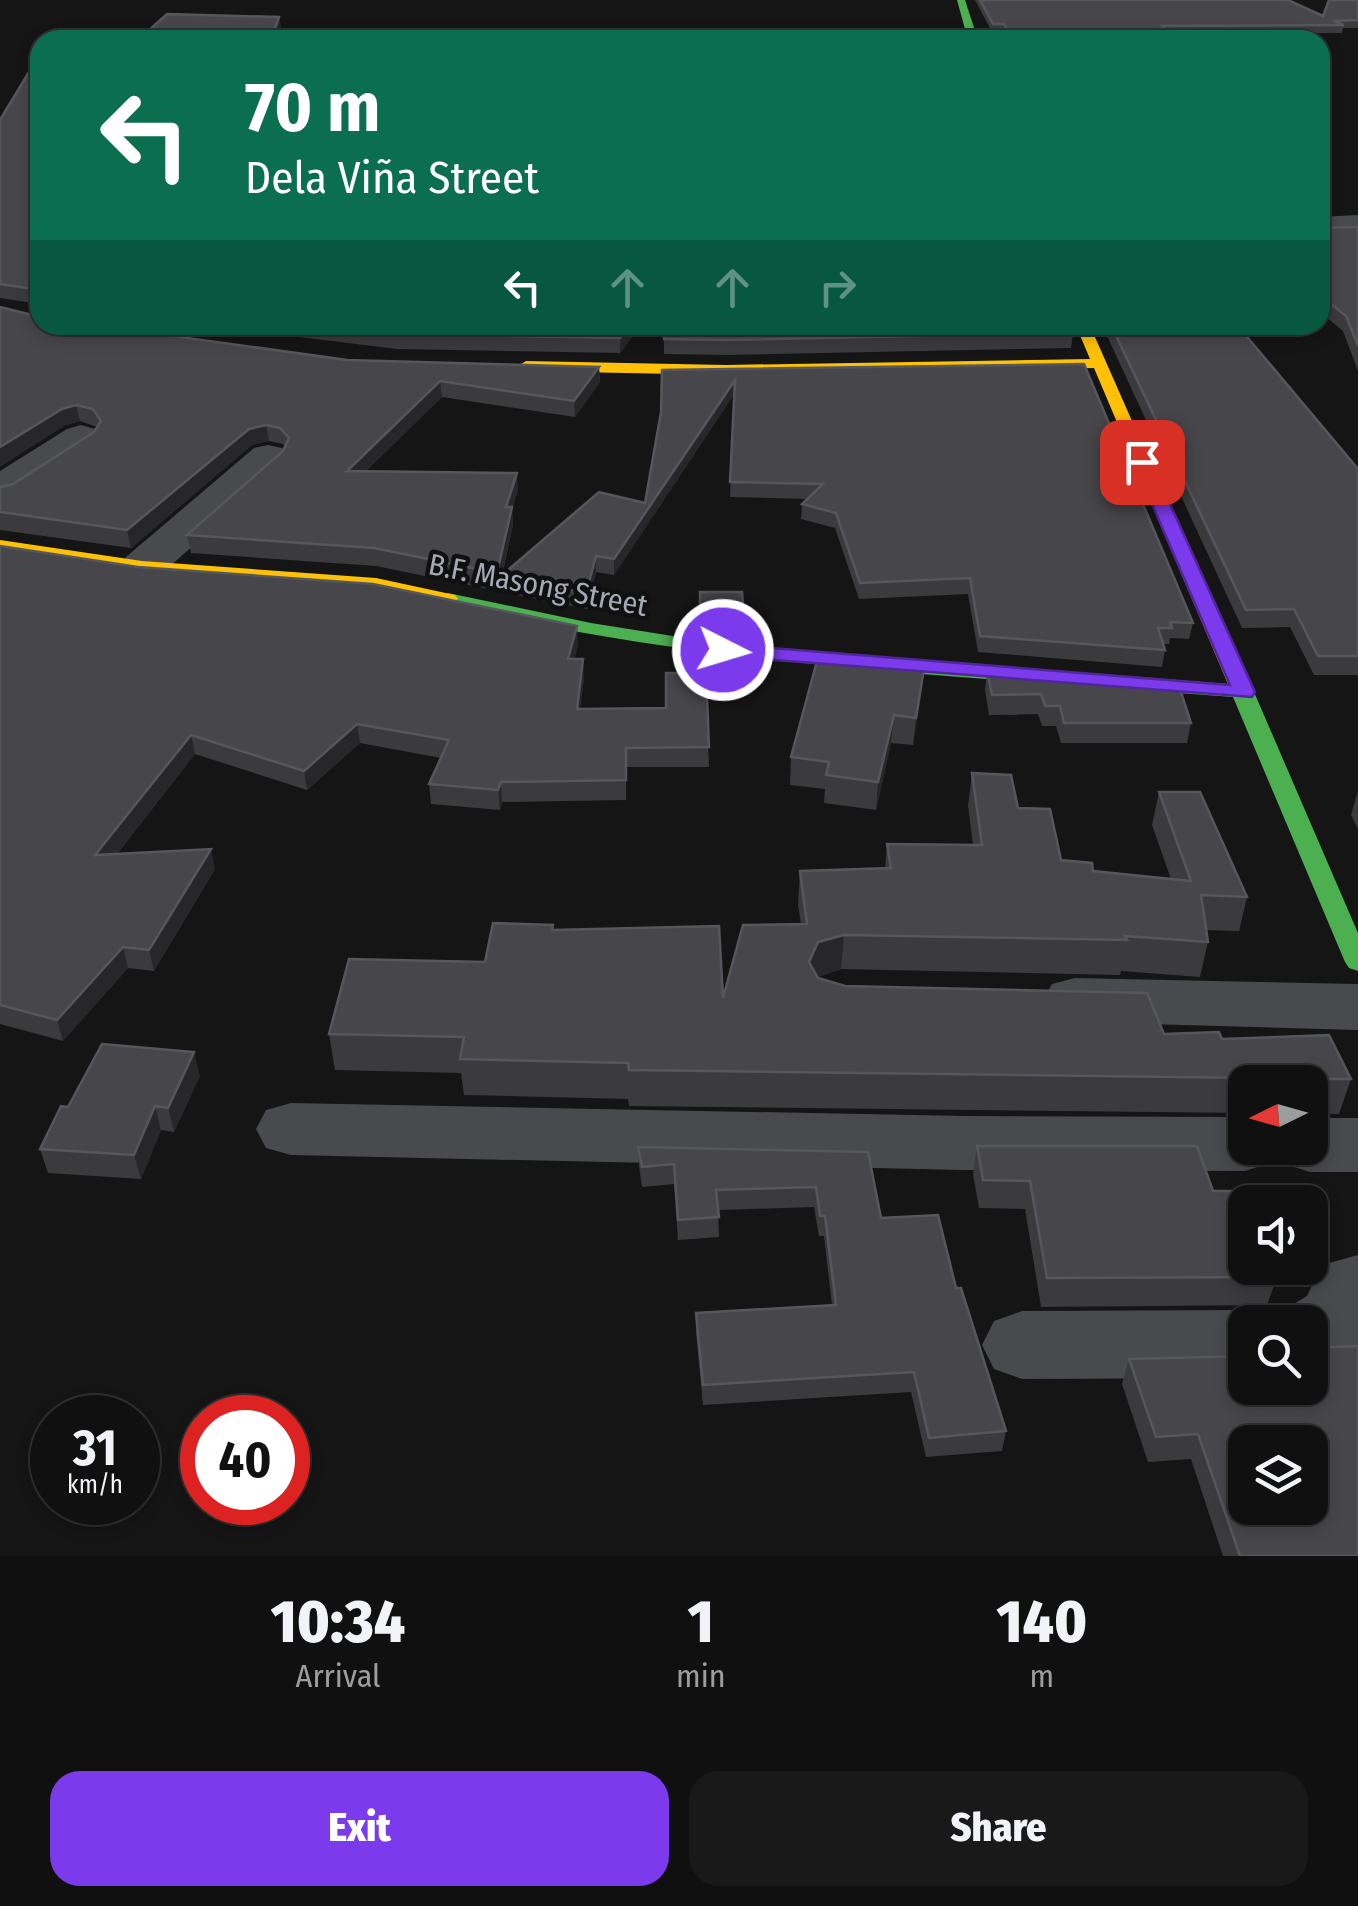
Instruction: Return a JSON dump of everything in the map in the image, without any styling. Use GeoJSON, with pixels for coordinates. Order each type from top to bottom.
{"type":"FeatureCollection","features":[{"type":"Feature","properties":{"kind":"street"},"geometry":{"type":"LineString","coordinates":[[961,0],[971,30]]}},
{"type":"Feature","properties":{"kind":"street"},"geometry":{"type":"LineString","coordinates":[[1330,225],[1358,224]]}},
{"type":"Feature","properties":{"kind":"street"},"geometry":{"type":"LineString","coordinates":[[165,335],[200,340]]}},
{"type":"Feature","properties":{"kind":"street"},"geometry":{"type":"LineString","coordinates":[[1087,335],[1349,921],[1358,962]]}},
{"type":"Feature","properties":{"kind":"street"},"geometry":{"type":"LineString","coordinates":[[503,366],[726,370],[1099,363]]}},
{"type":"Feature","properties":{"kind":"street"},"geometry":{"type":"LineString","coordinates":[[0,489],[81,437]]}},
{"type":"Feature","properties":{"kind":"street"},"geometry":{"type":"LineString","coordinates":[[142,567],[268,457]]}},
{"type":"Feature","properties":{"kind":"street","name":"B.F. Masong Street"},"geometry":{"type":"LineString","coordinates":[[0,546],[142,567],[376,584],[591,628],[723,650],[1244,692]]}},
{"type":"Feature","properties":{"kind":"street"},"geometry":{"type":"LineString","coordinates":[[1021,999],[1358,1007]]}},
{"type":"Feature","properties":{"kind":"street"},"geometry":{"type":"LineString","coordinates":[[292,1129],[964,1143],[1228,1144]]}},
{"type":"Feature","properties":{"kind":"street"},"geometry":{"type":"LineString","coordinates":[[1328,1144],[1358,1145]]}},
{"type":"Feature","properties":{"kind":"street"},"geometry":{"type":"LineString","coordinates":[[1328,1324],[1337,1318],[1349,1288],[1358,1287]]}},
{"type":"Feature","properties":{"kind":"street"},"geometry":{"type":"LineString","coordinates":[[1022,1346],[1228,1344]]}},
{"type":"Feature","properties":{"kind":"building"},"geometry":{"type":"Polygon","coordinates":[[[980,0],[1288,0],[1323,16],[1329,0],[1358,0],[1358,20],[1333,21],[1344,25],[1007,30],[1004,24],[993,24],[980,0]]]}},
{"type":"Feature","properties":{"kind":"building"},"geometry":{"type":"Polygon","coordinates":[[[167,14],[279,17],[275,30],[149,30],[167,14]]]}},
{"type":"Feature","properties":{"kind":"building"},"geometry":{"type":"Polygon","coordinates":[[[30,70],[30,288],[0,284],[0,120],[30,70]]]}},
{"type":"Feature","properties":{"kind":"building"},"geometry":{"type":"Polygon","coordinates":[[[1358,227],[1358,346],[1346,316],[1330,303],[1330,228],[1358,227]]]}},
{"type":"Feature","properties":{"kind":"building"},"geometry":{"type":"Polygon","coordinates":[[[0,307],[30,314],[30,335],[166,335],[347,360],[599,367],[574,401],[440,381],[347,471],[517,473],[506,507],[512,507],[497,573],[374,548],[187,535],[283,451],[289,438],[280,428],[266,425],[249,429],[127,530],[0,512],[0,487],[13,484],[94,432],[101,421],[93,409],[76,405],[62,409],[0,447],[0,307]]]}},
{"type":"Feature","properties":{"kind":"building"},"geometry":{"type":"Polygon","coordinates":[[[452,335],[622,335],[620,338],[452,335]]]}},
{"type":"Feature","properties":{"kind":"building"},"geometry":{"type":"Polygon","coordinates":[[[664,335],[974,335],[726,340],[664,339],[664,335]]]}},
{"type":"Feature","properties":{"kind":"building"},"geometry":{"type":"Polygon","coordinates":[[[1116,335],[1245,335],[1358,469],[1358,656],[1318,656],[1294,609],[1246,610],[1116,335]]]}},
{"type":"Feature","properties":{"kind":"building"},"geometry":{"type":"Polygon","coordinates":[[[1084,364],[1193,623],[1170,622],[1172,628],[1158,628],[1165,650],[980,636],[970,578],[860,583],[836,513],[802,504],[823,484],[730,482],[735,380],[614,559],[596,556],[586,593],[501,576],[599,492],[645,503],[661,412],[662,370],[1084,364]]]}},
{"type":"Feature","properties":{"kind":"building"},"geometry":{"type":"Polygon","coordinates":[[[0,546],[138,567],[373,584],[577,626],[568,659],[583,659],[577,709],[666,708],[666,673],[706,673],[709,747],[626,748],[626,780],[501,782],[498,790],[429,784],[449,740],[357,724],[304,771],[191,735],[95,855],[211,849],[149,950],[123,947],[57,1020],[0,1005],[0,546]]]}},
{"type":"Feature","properties":{"kind":"building"},"geometry":{"type":"Polygon","coordinates":[[[700,592],[742,592],[744,619],[700,614],[700,592]]]}},
{"type":"Feature","properties":{"kind":"building"},"geometry":{"type":"Polygon","coordinates":[[[694,651],[745,657],[746,680],[685,673],[694,651]]]}},
{"type":"Feature","properties":{"kind":"building"},"geometry":{"type":"Polygon","coordinates":[[[817,661],[874,667],[874,663],[925,662],[916,718],[894,715],[878,782],[826,775],[829,762],[791,757],[817,661]]]}},
{"type":"Feature","properties":{"kind":"building"},"geometry":{"type":"Polygon","coordinates":[[[987,671],[1179,686],[1191,723],[1064,723],[1060,706],[1045,706],[1041,694],[992,695],[987,671]]]}},
{"type":"Feature","properties":{"kind":"building"},"geometry":{"type":"Polygon","coordinates":[[[972,773],[1011,775],[1018,808],[1050,809],[1061,860],[1092,863],[1093,871],[1191,881],[1159,792],[1200,792],[1247,897],[1201,895],[1208,942],[1125,936],[1127,940],[844,935],[818,942],[809,962],[818,978],[845,986],[1147,993],[1164,1034],[1219,1032],[1222,1039],[1329,1035],[1351,1079],[1328,1079],[1328,1065],[1228,1065],[1228,1078],[629,1070],[628,1063],[460,1059],[464,1037],[329,1034],[349,959],[485,962],[493,923],[553,925],[552,930],[719,926],[723,998],[743,925],[807,924],[800,871],[891,868],[887,844],[982,845],[972,773]]]}},
{"type":"Feature","properties":{"kind":"building"},"geometry":{"type":"Polygon","coordinates":[[[102,1044],[194,1052],[168,1108],[155,1106],[134,1155],[40,1149],[61,1106],[68,1107],[102,1044]]]}},
{"type":"Feature","properties":{"kind":"building"},"geometry":{"type":"Polygon","coordinates":[[[977,1146],[1197,1146],[1213,1191],[1228,1191],[1228,1277],[1047,1278],[1030,1181],[983,1180],[977,1146]]]}},
{"type":"Feature","properties":{"kind":"building"},"geometry":{"type":"Polygon","coordinates":[[[638,1147],[868,1152],[881,1218],[938,1215],[956,1288],[961,1288],[1006,1431],[929,1438],[914,1372],[703,1385],[696,1313],[836,1305],[825,1216],[820,1216],[816,1187],[716,1190],[719,1217],[678,1220],[674,1164],[642,1167],[638,1147]]]}},
{"type":"Feature","properties":{"kind":"building"},"geometry":{"type":"Polygon","coordinates":[[[1358,1346],[1358,1556],[1240,1556],[1229,1525],[1328,1525],[1328,1425],[1228,1425],[1228,1521],[1198,1434],[1156,1437],[1129,1359],[1228,1356],[1228,1405],[1328,1405],[1328,1347],[1358,1346]]]}},
{"type":"Feature","properties":{"kind":"traffic: fast"},"geometry":{"type":"LineString","coordinates":[[961,0],[970,30]]}},
{"type":"Feature","properties":{"kind":"traffic: fast"},"geometry":{"type":"LineString","coordinates":[[160,335],[186,339]]}},
{"type":"Feature","properties":{"kind":"traffic: fast"},"geometry":{"type":"LineString","coordinates":[[448,599],[591,629],[723,650],[1244,692]]}},
{"type":"Feature","properties":{"kind":"traffic: fast"},"geometry":{"type":"LineString","coordinates":[[1238,684],[1358,962]]}},
{"type":"Feature","properties":{"kind":"traffic: slow"},"geometry":{"type":"LineString","coordinates":[[1087,335],[1238,684]]}},
{"type":"Feature","properties":{"kind":"traffic: slow"},"geometry":{"type":"LineString","coordinates":[[526,366],[726,370],[1099,363]]}},
{"type":"Feature","properties":{"kind":"traffic: slow"},"geometry":{"type":"LineString","coordinates":[[0,546],[142,567],[376,584],[448,599]]}},
{"type":"Feature","properties":{"kind":"route"},"geometry":{"type":"LineString","coordinates":[[723,650],[1244,692],[1142,462]]}}]}
